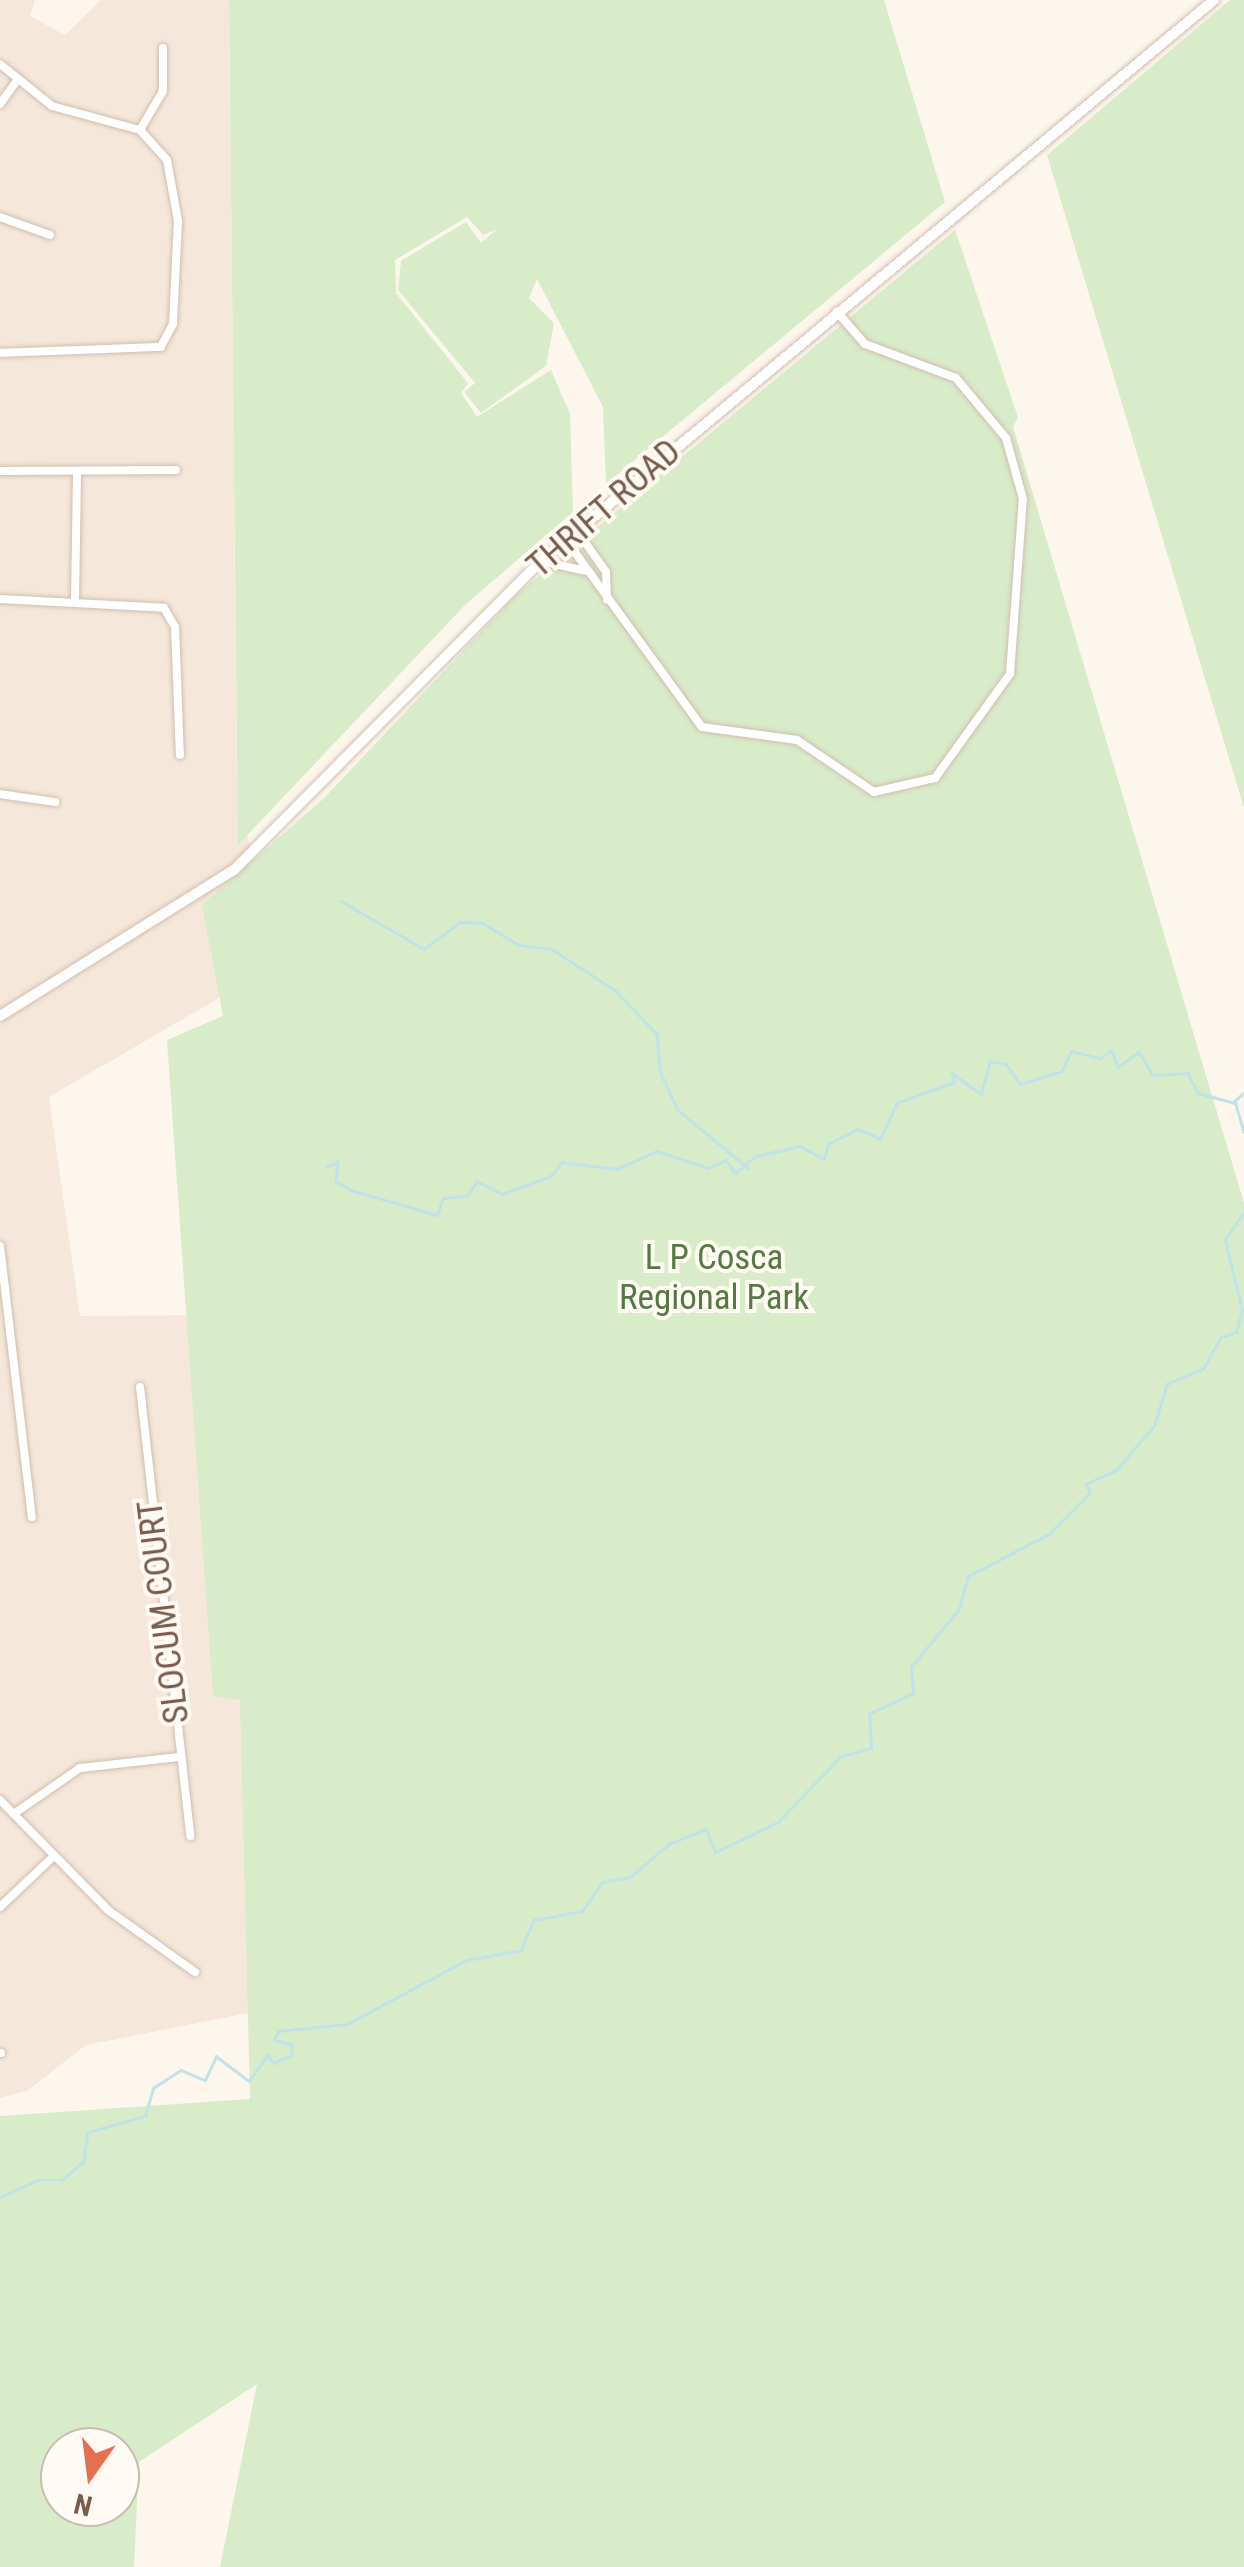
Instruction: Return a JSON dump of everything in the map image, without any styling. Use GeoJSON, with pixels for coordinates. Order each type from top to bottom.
{"type":"FeatureCollection","features":[{"type":"Feature","properties":{"kind":"street","name":"THRIFT ROAD"},"geometry":{"type":"LineString","coordinates":[[0,1016],[234,870],[541,561],[1214,0]]}},
{"type":"Feature","properties":{"kind":"street"},"geometry":{"type":"LineString","coordinates":[[140,130],[163,91],[163,48]]}},
{"type":"Feature","properties":{"kind":"street"},"geometry":{"type":"LineString","coordinates":[[0,64],[16,82],[60,110],[140,130],[167,160],[175,186],[170,334],[148,350],[0,353]]}},
{"type":"Feature","properties":{"kind":"street"},"geometry":{"type":"LineString","coordinates":[[0,104],[16,82]]}},
{"type":"Feature","properties":{"kind":"street"},"geometry":{"type":"LineString","coordinates":[[0,217],[50,234]]}},
{"type":"Feature","properties":{"kind":"street"},"geometry":{"type":"LineString","coordinates":[[566,540],[685,712],[710,731],[797,740],[874,792],[936,778],[1010,674],[1023,499],[1006,438],[956,378],[864,344],[837,312]]}},
{"type":"Feature","properties":{"kind":"street"},"geometry":{"type":"LineString","coordinates":[[0,471],[176,470]]}},
{"type":"Feature","properties":{"kind":"street"},"geometry":{"type":"LineString","coordinates":[[76,601],[77,472]]}},
{"type":"Feature","properties":{"kind":"street"},"geometry":{"type":"LineString","coordinates":[[577,531],[606,572],[607,600]]}},
{"type":"Feature","properties":{"kind":"street"},"geometry":{"type":"LineString","coordinates":[[541,561],[588,572]]}},
{"type":"Feature","properties":{"kind":"street"},"geometry":{"type":"LineString","coordinates":[[0,599],[157,604],[168,613],[180,756]]}},
{"type":"Feature","properties":{"kind":"street"},"geometry":{"type":"LineString","coordinates":[[0,794],[56,802]]}},
{"type":"Feature","properties":{"kind":"street"},"geometry":{"type":"LineString","coordinates":[[0,1246],[32,1517]]}},
{"type":"Feature","properties":{"kind":"street","name":"SLOCUM COURT"},"geometry":{"type":"LineString","coordinates":[[140,1388],[190,1836]]}},
{"type":"Feature","properties":{"kind":"street"},"geometry":{"type":"LineString","coordinates":[[15,1813],[80,1768],[179,1758]]}},
{"type":"Feature","properties":{"kind":"street"},"geometry":{"type":"LineString","coordinates":[[0,1800],[133,1931],[195,1972]]}},
{"type":"Feature","properties":{"kind":"street"},"geometry":{"type":"LineString","coordinates":[[0,1907],[54,1856]]}},
{"type":"Feature","properties":{"kind":"shaded area"},"geometry":{"type":"Polygon","coordinates":[[[0,0],[35,0],[30,16],[65,35],[101,0],[229,0],[237,779],[256,881],[238,987],[49,1097],[80,1316],[213,1315],[205,1426],[279,2007],[86,2045],[27,2091],[0,2098],[0,0]]]}},
{"type":"Feature","properties":{"kind":"green space"},"geometry":{"type":"Polygon","coordinates":[[[229,0],[884,0],[945,202],[606,484],[603,407],[537,279],[529,298],[554,323],[546,366],[481,413],[464,392],[475,383],[398,290],[401,261],[466,222],[481,243],[496,230],[483,235],[467,217],[395,260],[396,293],[468,383],[461,393],[477,417],[551,370],[570,414],[573,512],[466,604],[238,845],[229,0]]]}},
{"type":"Feature","properties":{"kind":"green space"},"geometry":{"type":"Polygon","coordinates":[[[1230,0],[1244,0],[1244,808],[1047,155],[1230,0]]]}},
{"type":"Feature","properties":{"kind":"green space","name":"L P Cosca Regional Park"},"geometry":{"type":"Polygon","coordinates":[[[955,230],[1018,417],[1013,427],[1244,1203],[1244,2567],[220,2567],[257,2384],[140,2461],[140,2427],[40,2427],[40,2527],[136,2527],[134,2567],[0,2567],[0,2116],[250,2099],[240,1700],[213,1696],[167,1040],[223,1016],[202,905],[324,798],[516,595],[955,230]]]}},
{"type":"Feature","properties":{"kind":"waterway"},"geometry":{"type":"LineString","coordinates":[[341,901],[424,949],[460,922],[483,923],[519,945],[552,949],[616,991],[657,1034],[660,1071],[678,1110],[748,1168]]}},
{"type":"Feature","properties":{"kind":"waterway"},"geometry":{"type":"LineString","coordinates":[[326,1167],[338,1162],[336,1181],[351,1190],[437,1215],[443,1198],[467,1196],[477,1181],[502,1194],[551,1176],[562,1162],[617,1169],[657,1151],[708,1168],[726,1160],[735,1173],[756,1156],[800,1146],[824,1159],[828,1144],[858,1129],[880,1139],[897,1103],[954,1082],[952,1073],[981,1094],[990,1061],[1006,1064],[1020,1084],[1062,1071],[1071,1051],[1100,1058],[1112,1050],[1118,1067],[1139,1052],[1153,1075],[1188,1073],[1198,1093],[1236,1103]]}},
{"type":"Feature","properties":{"kind":"waterway"},"geometry":{"type":"LineString","coordinates":[[1244,1093],[1235,1101],[1244,1132]]}},
{"type":"Feature","properties":{"kind":"waterway"},"geometry":{"type":"LineString","coordinates":[[0,2197],[38,2180],[62,2180],[83,2162],[88,2132],[145,2116],[153,2088],[181,2070],[205,2080],[216,2056],[249,2081],[267,2055],[274,2063],[292,2055],[291,2045],[274,2040],[278,2031],[347,2024],[467,1960],[521,1950],[534,1920],[582,1911],[602,1882],[630,1877],[669,1844],[706,1829],[716,1852],[778,1822],[841,1756],[871,1748],[869,1714],[913,1693],[911,1667],[959,1609],[968,1576],[1049,1534],[1090,1493],[1086,1484],[1116,1470],[1154,1426],[1167,1384],[1203,1369],[1221,1337],[1236,1332],[1242,1311],[1225,1240],[1244,1212]]}}]}
